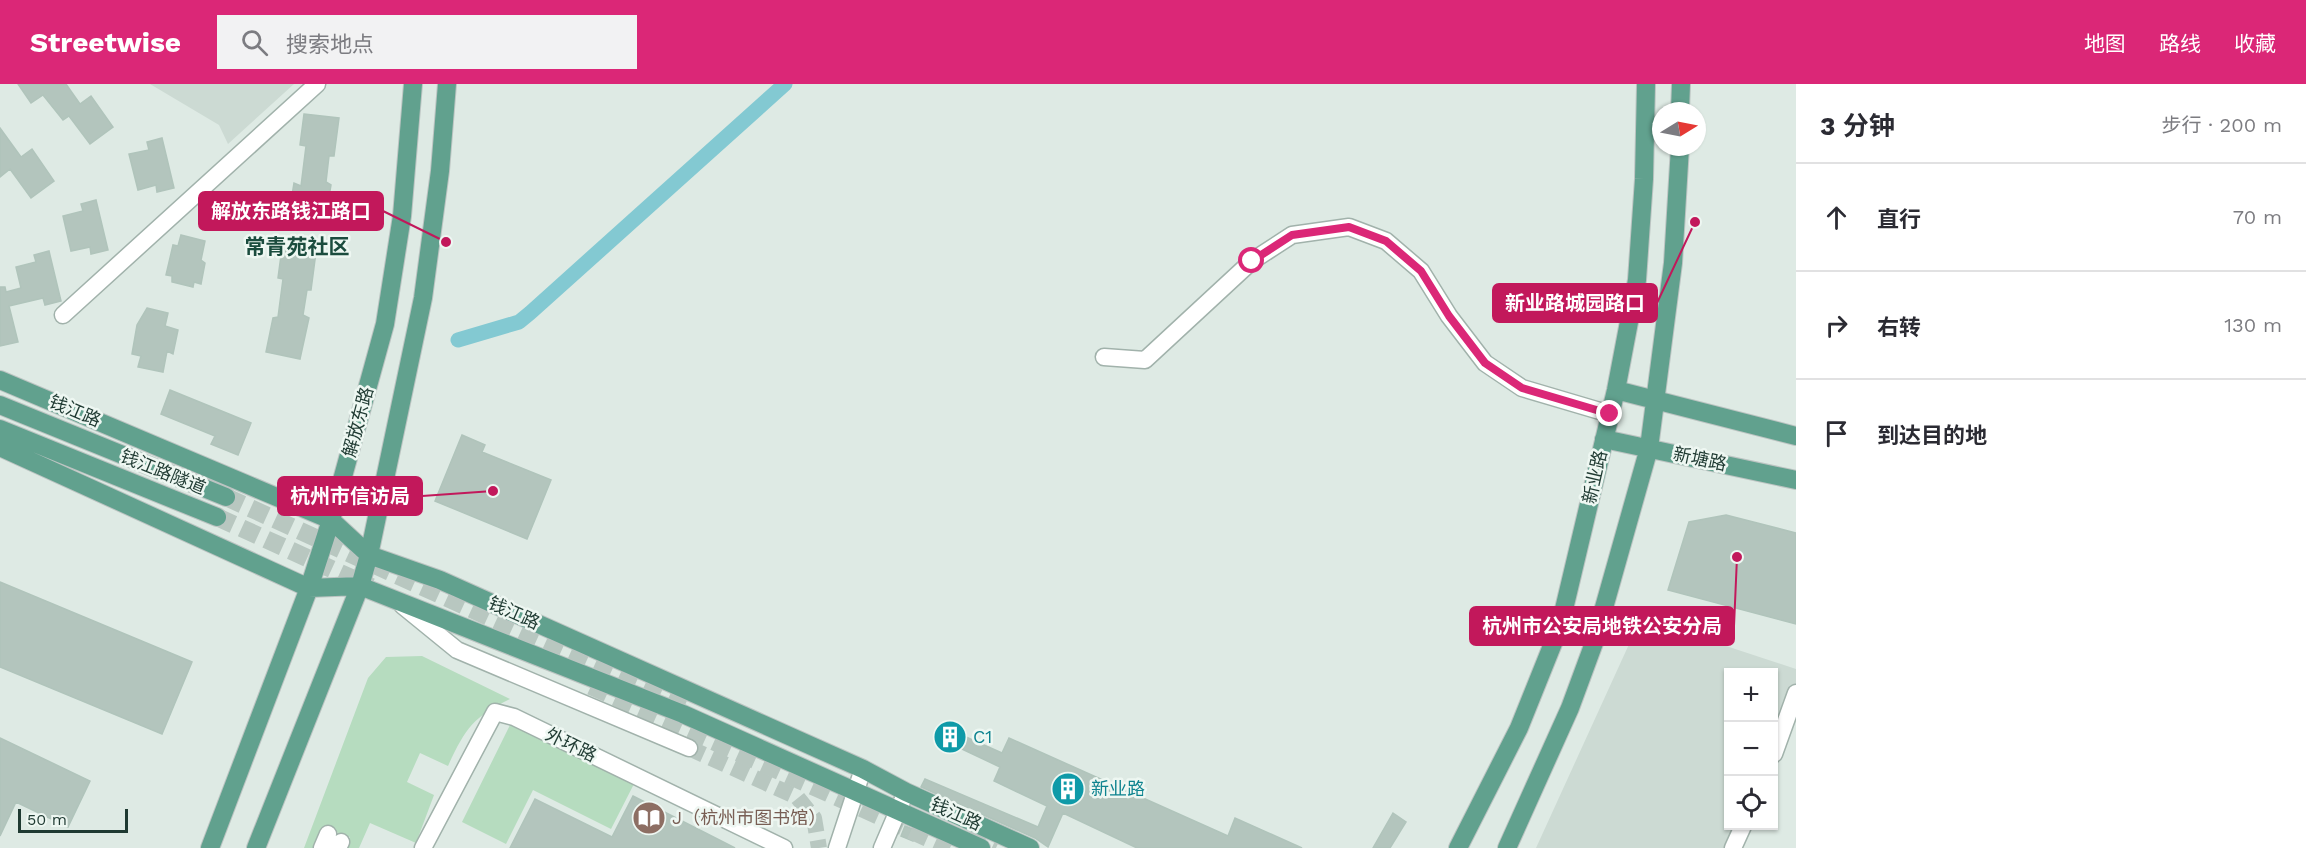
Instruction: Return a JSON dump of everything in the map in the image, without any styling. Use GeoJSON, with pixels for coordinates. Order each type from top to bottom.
{"type":"FeatureCollection","features":[{"type":"Feature","properties":{"kind":"main road","name":"解放东路"},"geometry":{"type":"LineString","coordinates":[[210,848],[309,588],[331,520],[385,324],[402,216],[412,84]]}},
{"type":"Feature","properties":{"kind":"main road","name":"解放东路"},"geometry":{"type":"LineString","coordinates":[[256,848],[360,586],[369,555],[423,298],[440,171],[447,84]]}},
{"type":"Feature","properties":{"kind":"main road","name":"新业路"},"geometry":{"type":"LineString","coordinates":[[1458,848],[1519,728],[1560,626],[1616,390],[1637,280],[1644,179],[1646,84]]}},
{"type":"Feature","properties":{"kind":"main road"},"geometry":{"type":"LineString","coordinates":[[1680,102],[1681,84]]}},
{"type":"Feature","properties":{"kind":"main road"},"geometry":{"type":"LineString","coordinates":[[1507,848],[1570,708],[1594,643],[1649,448],[1673,264],[1679,156]]}},
{"type":"Feature","properties":{"kind":"main road","name":"钱江路"},"geometry":{"type":"LineString","coordinates":[[0,380],[331,520],[369,555],[440,580],[863,769],[906,792],[1030,848]]}},
{"type":"Feature","properties":{"kind":"main road"},"geometry":{"type":"LineString","coordinates":[[1616,390],[1796,436]]}},
{"type":"Feature","properties":{"kind":"main road","name":"钱江路隧道"},"geometry":{"type":"LineString","coordinates":[[0,405],[226,498]]}},
{"type":"Feature","properties":{"kind":"main road","name":"钱江路隧道"},"geometry":{"type":"LineString","coordinates":[[0,429],[217,518]]}},
{"type":"Feature","properties":{"kind":"main road","name":"新塘路"},"geometry":{"type":"LineString","coordinates":[[1604,440],[1796,480]]}},
{"type":"Feature","properties":{"kind":"main road","name":"钱江路"},"geometry":{"type":"LineString","coordinates":[[0,447],[309,588],[360,586],[683,714],[981,848]]}},
{"type":"Feature","properties":{"kind":"street"},"geometry":{"type":"LineString","coordinates":[[63,315],[317,84]]}},
{"type":"Feature","properties":{"kind":"street"},"geometry":{"type":"LineString","coordinates":[[1104,357],[1145,360],[1252,261],[1292,235],[1349,227],[1386,241],[1421,271],[1449,316],[1485,363],[1522,388],[1610,414]]}},
{"type":"Feature","properties":{"kind":"street"},"geometry":{"type":"LineString","coordinates":[[395,600],[457,650],[688,748]]}},
{"type":"Feature","properties":{"kind":"street"},"geometry":{"type":"LineString","coordinates":[[1778,741],[1796,693]]}},
{"type":"Feature","properties":{"kind":"street","name":"外环路"},"geometry":{"type":"LineString","coordinates":[[423,848],[495,712],[514,717],[784,848]]}},
{"type":"Feature","properties":{"kind":"street"},"geometry":{"type":"LineString","coordinates":[[837,848],[863,769]]}},
{"type":"Feature","properties":{"kind":"street"},"geometry":{"type":"LineString","coordinates":[[882,848],[906,792]]}},
{"type":"Feature","properties":{"kind":"street"},"geometry":{"type":"LineString","coordinates":[[1733,848],[1741,830]]}},
{"type":"Feature","properties":{"kind":"shaded area"},"geometry":{"type":"Polygon","coordinates":[[[150,84],[294,84],[228,144],[219,125],[150,84]]]}},
{"type":"Feature","properties":{"kind":"shaded area"},"geometry":{"type":"Polygon","coordinates":[[[1641,618],[1796,669],[1796,692],[1778,748],[1778,668],[1724,668],[1724,830],[1742,830],[1733,848],[1536,848],[1641,618]]]}},
{"type":"Feature","properties":{"kind":"green space"},"geometry":{"type":"Polygon","coordinates":[[[422,656],[510,699],[487,712],[472,725],[465,733],[448,766],[420,753],[407,782],[434,795],[416,843],[370,823],[359,848],[345,848],[350,837],[322,827],[313,848],[304,848],[368,678],[386,657],[422,656]]]}},
{"type":"Feature","properties":{"kind":"green space"},"geometry":{"type":"Polygon","coordinates":[[[514,717],[637,778],[611,829],[533,790],[506,844],[462,822],[514,717]]]}},
{"type":"Feature","properties":{"kind":"building"},"geometry":{"type":"Polygon","coordinates":[[[18,84],[66,84],[80,104],[91,96],[113,127],[90,144],[69,116],[63,120],[43,95],[31,103],[18,84]]]}},
{"type":"Feature","properties":{"kind":"building"},"geometry":{"type":"Polygon","coordinates":[[[304,114],[339,118],[334,156],[329,156],[326,182],[331,185],[324,226],[288,220],[294,183],[301,186],[306,146],[300,145],[304,114]]]}},
{"type":"Feature","properties":{"kind":"building"},"geometry":{"type":"Polygon","coordinates":[[[0,128],[21,157],[32,149],[54,181],[31,198],[10,169],[0,177],[0,128]]]}},
{"type":"Feature","properties":{"kind":"building"},"geometry":{"type":"Polygon","coordinates":[[[162,138],[174,188],[157,192],[156,185],[138,190],[129,154],[149,150],[147,142],[162,138]]]}},
{"type":"Feature","properties":{"kind":"building"},"geometry":{"type":"Polygon","coordinates":[[[96,200],[108,250],[91,254],[90,247],[71,251],[63,216],[83,211],[81,204],[96,200]]]}},
{"type":"Feature","properties":{"kind":"building"},"geometry":{"type":"Polygon","coordinates":[[[181,235],[205,241],[201,260],[205,263],[201,284],[194,282],[193,287],[172,282],[172,276],[166,275],[173,245],[178,246],[181,235]]]}},
{"type":"Feature","properties":{"kind":"building"},"geometry":{"type":"Polygon","coordinates":[[[282,248],[316,252],[311,290],[307,290],[303,315],[309,318],[300,359],[266,352],[273,318],[278,317],[283,279],[278,278],[282,248]]]}},
{"type":"Feature","properties":{"kind":"building"},"geometry":{"type":"Polygon","coordinates":[[[49,251],[61,301],[45,305],[43,298],[9,306],[18,342],[0,346],[0,287],[5,287],[6,292],[21,288],[16,267],[36,262],[34,255],[49,251]]]}},
{"type":"Feature","properties":{"kind":"building"},"geometry":{"type":"Polygon","coordinates":[[[147,308],[168,313],[165,326],[178,330],[173,354],[167,351],[163,372],[138,367],[141,356],[132,354],[137,325],[147,308]]]}},
{"type":"Feature","properties":{"kind":"building"},"geometry":{"type":"Polygon","coordinates":[[[170,390],[251,423],[238,455],[211,444],[215,436],[161,414],[170,390]]]}},
{"type":"Feature","properties":{"kind":"building"},"geometry":{"type":"Polygon","coordinates":[[[462,435],[485,445],[482,452],[551,480],[527,539],[435,501],[462,435]]]}},
{"type":"Feature","properties":{"kind":"building"},"geometry":{"type":"Polygon","coordinates":[[[1726,515],[1796,533],[1796,624],[1668,590],[1689,522],[1726,515]]]}},
{"type":"Feature","properties":{"kind":"building"},"geometry":{"type":"Polygon","coordinates":[[[0,582],[192,662],[162,734],[0,667],[0,582]]]}},
{"type":"Feature","properties":{"kind":"building","name":"新业路"},"geometry":{"type":"Polygon","coordinates":[[[939,725],[1002,753],[1009,738],[1228,836],[1235,818],[1302,848],[1137,848],[1063,813],[1048,847],[1035,838],[921,787],[925,779],[1038,827],[1047,806],[994,781],[1000,767],[934,736],[939,725]]]}},
{"type":"Feature","properties":{"kind":"building"},"geometry":{"type":"Polygon","coordinates":[[[0,738],[90,781],[68,827],[16,802],[0,836],[0,738]]]}},
{"type":"Feature","properties":{"kind":"building","name":"J（杭州市图书馆）"},"geometry":{"type":"Polygon","coordinates":[[[633,796],[735,848],[510,848],[535,799],[612,837],[633,796]]]}},
{"type":"Feature","properties":{"kind":"building"},"geometry":{"type":"Polygon","coordinates":[[[1393,813],[1406,822],[1390,848],[1373,848],[1393,813]]]}},
{"type":"Feature","properties":{"kind":"building"},"geometry":{"type":"Polygon","coordinates":[[[905,826],[917,831],[913,841],[901,836],[905,826]]]}},
{"type":"Feature","properties":{"kind":"waterway"},"geometry":{"type":"LineString","coordinates":[[458,340],[519,322],[785,84]]}},
{"type":"Feature","properties":{"kind":"tunnel"},"geometry":{"type":"LineString","coordinates":[[226,497],[686,707]]}},
{"type":"Feature","properties":{"kind":"tunnel"},"geometry":{"type":"LineString","coordinates":[[217,517],[371,587]]}},
{"type":"Feature","properties":{"kind":"tunnel"},"geometry":{"type":"LineString","coordinates":[[591,686],[950,848]]}},
{"type":"Feature","properties":{"kind":"tunnel"},"geometry":{"type":"LineString","coordinates":[[689,748],[797,797],[814,818],[819,848]]}},
{"type":"Feature","properties":{"kind":"tunnel"},"geometry":{"type":"LineString","coordinates":[[968,835],[996,848]]}},
{"type":"Feature","properties":{"kind":"place","name":"新业路城园路口"},"geometry":{"type":"Point","coordinates":[1695,222]}},
{"type":"Feature","properties":{"kind":"place","name":"解放东路钱江路口"},"geometry":{"type":"Point","coordinates":[446,242]}},
{"type":"Feature","properties":{"kind":"place","name":"杭州市信访局"},"geometry":{"type":"Point","coordinates":[493,491]}},
{"type":"Feature","properties":{"kind":"place","name":"杭州市公安局地铁公安分局"},"geometry":{"type":"Point","coordinates":[1737,557]}},
{"type":"Feature","properties":{"kind":"place","name":"C1"},"geometry":{"type":"Point","coordinates":[950,737]}},
{"type":"Feature","properties":{"kind":"place","name":"新业路"},"geometry":{"type":"Point","coordinates":[1068,789]}},
{"type":"Feature","properties":{"kind":"place","name":"J（杭州市图书馆）"},"geometry":{"type":"Point","coordinates":[649,818]}},
{"type":"Feature","properties":{"kind":"district","name":"常青苑社区"},"geometry":{"type":"Point","coordinates":[297,247]}},
{"type":"Feature","properties":{"kind":"route"},"geometry":{"type":"LineString","coordinates":[[1252,261],[1292,235],[1349,227],[1386,241],[1421,271],[1449,316],[1485,363],[1522,388],[1610,414]]}}]}
